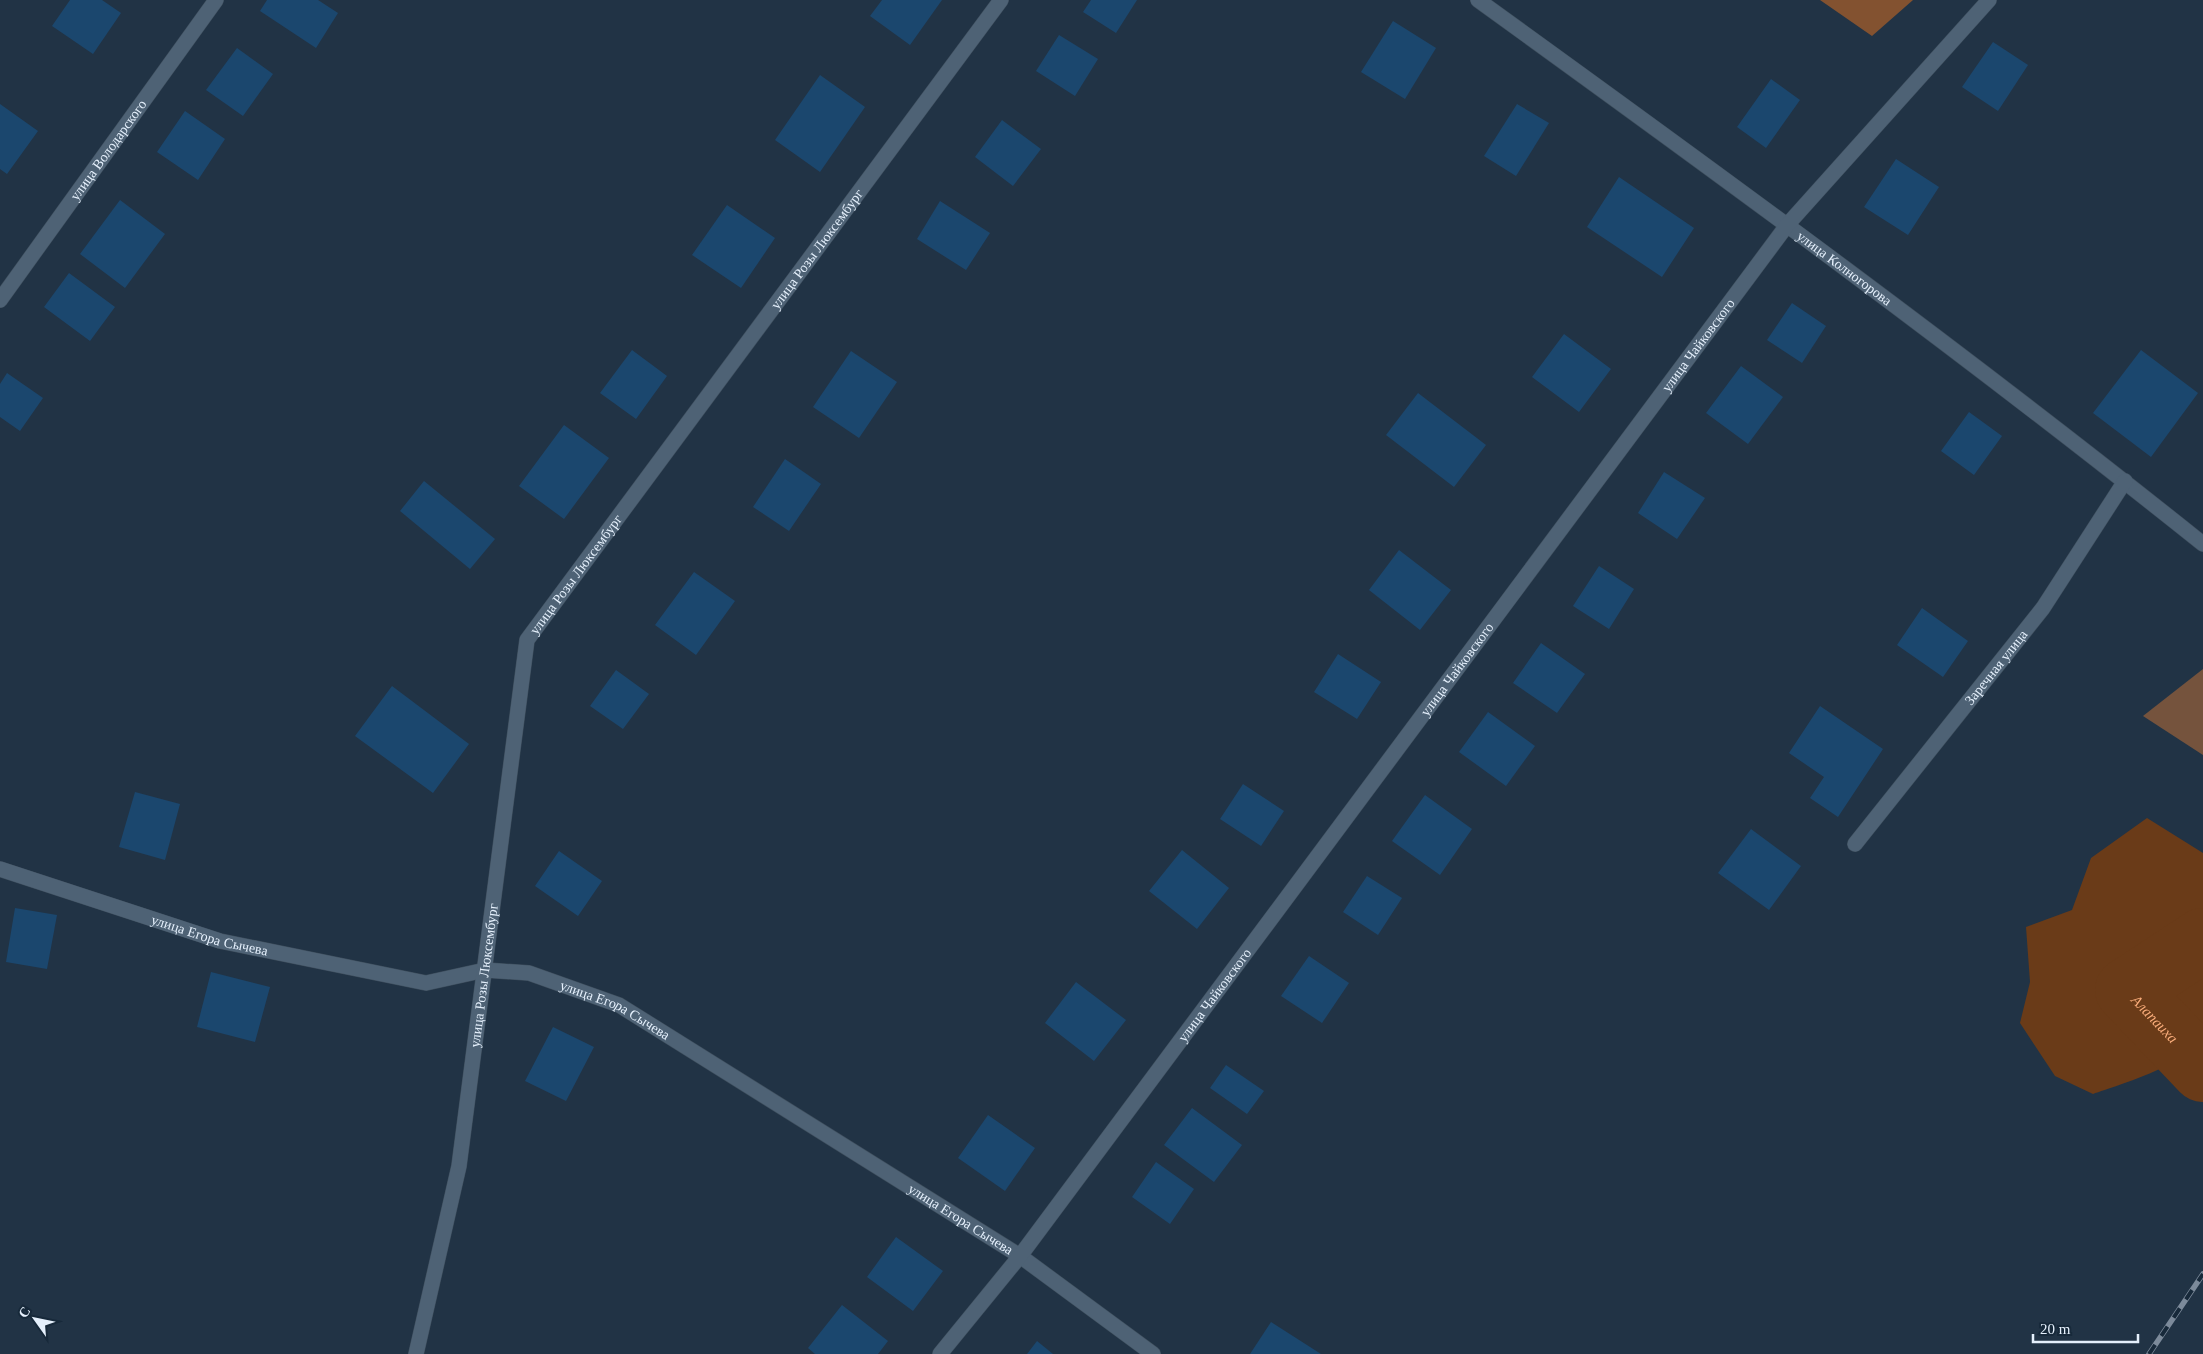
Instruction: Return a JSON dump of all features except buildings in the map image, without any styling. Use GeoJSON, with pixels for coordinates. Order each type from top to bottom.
{"type":"FeatureCollection","features":[{"type":"Feature","properties":{"kind":"street","name":"улица Володарского"},"geometry":{"type":"LineString","coordinates":[[0,300],[216,0]]}},
{"type":"Feature","properties":{"kind":"street","name":"улица Розы Люксембург"},"geometry":{"type":"LineString","coordinates":[[416,1354],[459,1166],[527,640],[1001,0]]}},
{"type":"Feature","properties":{"kind":"street","name":"улица Колногорова"},"geometry":{"type":"LineString","coordinates":[[1478,0],[1788,224],[2124,481],[2203,544]]}},
{"type":"Feature","properties":{"kind":"street","name":"улица Чайковского"},"geometry":{"type":"LineString","coordinates":[[940,1354],[1020,1256],[1788,224],[1989,0]]}},
{"type":"Feature","properties":{"kind":"street","name":"Заречная улица"},"geometry":{"type":"LineString","coordinates":[[1855,844],[2043,608],[2124,481]]}},
{"type":"Feature","properties":{"kind":"street","name":"улица Егора Сычева"},"geometry":{"type":"LineString","coordinates":[[0,869],[220,941],[426,983],[485,970],[529,973],[619,1005],[1020,1256],[1153,1354]]}},
{"type":"Feature","properties":{"kind":"shaded area"},"geometry":{"type":"Polygon","coordinates":[[[1820,0],[1913,0],[1872,36],[1820,0]]]}},
{"type":"Feature","properties":{"kind":"shaded area"},"geometry":{"type":"Polygon","coordinates":[[[2203,669],[2203,755],[2143,716],[2203,669]]]}},
{"type":"Feature","properties":{"kind":"water"},"geometry":{"type":"Polygon","coordinates":[[[2147,818],[2203,853],[2203,1035],[2197,1045],[2172,1063],[2093,1094],[2055,1076],[2020,1023],[2030,982],[2026,927],[2072,910],[2091,858],[2147,818]]]}},
{"type":"Feature","properties":{"kind":"waterway","name":"Алапаиха"},"geometry":{"type":"LineString","coordinates":[[2203,940],[2127,990],[2203,1070]]}},
{"type":"Feature","properties":{"kind":"railway"},"geometry":{"type":"LineString","coordinates":[[2149,1354],[2203,1274]]}}]}
